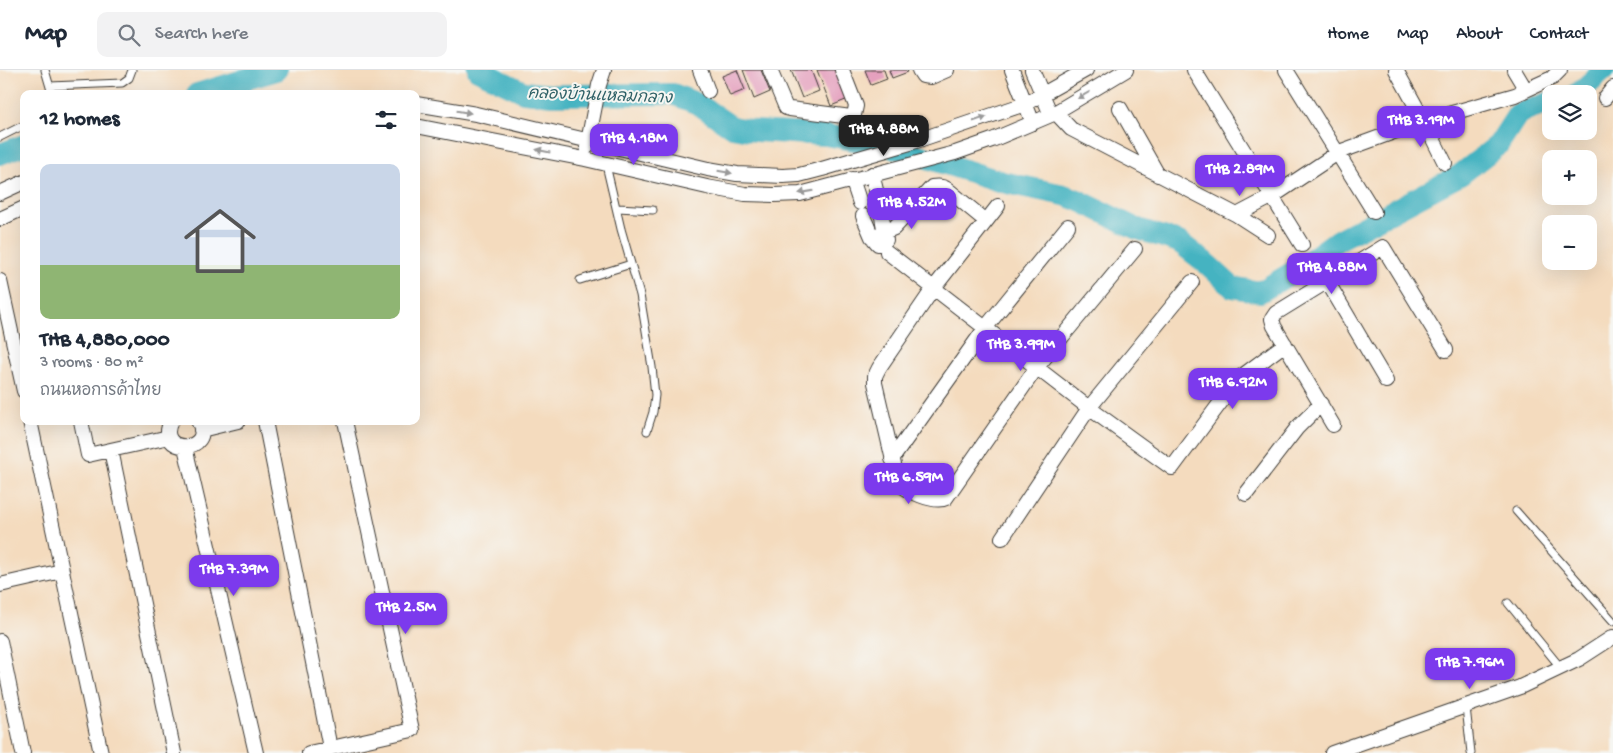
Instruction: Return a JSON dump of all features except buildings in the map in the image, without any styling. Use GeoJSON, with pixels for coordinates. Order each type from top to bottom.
{"type":"FeatureCollection","features":[{"type":"Feature","properties":{"kind":"street"},"geometry":{"type":"LineString","coordinates":[[585,160],[599,85],[604,70]]}},
{"type":"Feature","properties":{"kind":"street"},"geometry":{"type":"LineString","coordinates":[[700,70],[708,91]]}},
{"type":"Feature","properties":{"kind":"street"},"geometry":{"type":"LineString","coordinates":[[770,70],[786,108],[851,117],[854,115],[856,106],[842,70]]}},
{"type":"Feature","properties":{"kind":"street"},"geometry":{"type":"LineString","coordinates":[[919,70],[923,76],[931,77],[947,70]]}},
{"type":"Feature","properties":{"kind":"street"},"geometry":{"type":"LineString","coordinates":[[1012,70],[1033,123]]}},
{"type":"Feature","properties":{"kind":"street"},"geometry":{"type":"LineString","coordinates":[[1032,70],[1042,95],[1053,114],[1071,129],[1237,215],[1268,235]]}},
{"type":"Feature","properties":{"kind":"street"},"geometry":{"type":"LineString","coordinates":[[420,105],[476,114],[708,169],[747,175],[798,175],[906,144],[1025,104],[1086,70]]}},
{"type":"Feature","properties":{"kind":"street"},"geometry":{"type":"LineString","coordinates":[[420,127],[745,194],[800,194],[955,153],[1053,114],[1126,70]]}},
{"type":"Feature","properties":{"kind":"street"},"geometry":{"type":"LineString","coordinates":[[1194,70],[1302,245]]}},
{"type":"Feature","properties":{"kind":"street"},"geometry":{"type":"LineString","coordinates":[[1286,70],[1339,152],[1374,212]]}},
{"type":"Feature","properties":{"kind":"street"},"geometry":{"type":"LineString","coordinates":[[1396,70],[1445,163]]}},
{"type":"Feature","properties":{"kind":"street"},"geometry":{"type":"LineString","coordinates":[[1514,70],[1526,90]]}},
{"type":"Feature","properties":{"kind":"street"},"geometry":{"type":"LineString","coordinates":[[1237,215],[1272,196],[1339,152],[1424,120],[1515,95],[1552,78],[1560,70]]}},
{"type":"Feature","properties":{"kind":"street"},"geometry":{"type":"LineString","coordinates":[[1120,108],[1159,175]]}},
{"type":"Feature","properties":{"kind":"street"},"geometry":{"type":"LineString","coordinates":[[900,168],[906,144]]}},
{"type":"Feature","properties":{"kind":"street"},"geometry":{"type":"LineString","coordinates":[[872,174],[878,198]]}},
{"type":"Feature","properties":{"kind":"street"},"geometry":{"type":"LineString","coordinates":[[852,179],[872,237],[887,252],[1089,408],[1172,468],[1238,379],[1285,344]]}},
{"type":"Feature","properties":{"kind":"street"},"geometry":{"type":"LineString","coordinates":[[0,193],[20,184]]}},
{"type":"Feature","properties":{"kind":"street"},"geometry":{"type":"LineString","coordinates":[[872,237],[886,233],[899,224],[936,186],[942,186],[947,189],[986,220]]}},
{"type":"Feature","properties":{"kind":"street"},"geometry":{"type":"LineString","coordinates":[[998,206],[933,288],[875,376],[898,482],[902,486],[933,500],[941,501],[946,498],[1037,366],[1135,249]]}},
{"type":"Feature","properties":{"kind":"street"},"geometry":{"type":"LineString","coordinates":[[0,219],[20,210]]}},
{"type":"Feature","properties":{"kind":"street"},"geometry":{"type":"LineString","coordinates":[[881,211],[886,233],[887,252]]}},
{"type":"Feature","properties":{"kind":"street"},"geometry":{"type":"LineString","coordinates":[[892,459],[986,327],[1068,226]]}},
{"type":"Feature","properties":{"kind":"street"},"geometry":{"type":"LineString","coordinates":[[1333,425],[1274,326],[1272,319],[1276,313],[1383,248],[1446,350]]}},
{"type":"Feature","properties":{"kind":"street"},"geometry":{"type":"LineString","coordinates":[[0,281],[20,374]]}},
{"type":"Feature","properties":{"kind":"street"},"geometry":{"type":"LineString","coordinates":[[1327,281],[1386,381]]}},
{"type":"Feature","properties":{"kind":"street"},"geometry":{"type":"LineString","coordinates":[[1002,538],[1089,408],[1192,282]]}},
{"type":"Feature","properties":{"kind":"street"},"geometry":{"type":"LineString","coordinates":[[1246,494],[1296,428],[1321,404]]}},
{"type":"Feature","properties":{"kind":"street"},"geometry":{"type":"LineString","coordinates":[[31,425],[102,753]]}},
{"type":"Feature","properties":{"kind":"street"},"geometry":{"type":"LineString","coordinates":[[82,425],[88,455],[169,437]]}},
{"type":"Feature","properties":{"kind":"street"},"geometry":{"type":"LineString","coordinates":[[169,425],[169,437],[176,444],[185,447],[195,444],[200,435],[199,425]]}},
{"type":"Feature","properties":{"kind":"street"},"geometry":{"type":"LineString","coordinates":[[266,425],[330,748]]}},
{"type":"Feature","properties":{"kind":"street"},"geometry":{"type":"LineString","coordinates":[[308,753],[412,730],[346,425]]}},
{"type":"Feature","properties":{"kind":"street"},"geometry":{"type":"LineString","coordinates":[[185,447],[256,753]]}},
{"type":"Feature","properties":{"kind":"street"},"geometry":{"type":"LineString","coordinates":[[111,450],[174,753]]}},
{"type":"Feature","properties":{"kind":"street"},"geometry":{"type":"LineString","coordinates":[[0,585],[62,572]]}},
{"type":"Feature","properties":{"kind":"street"},"geometry":{"type":"LineString","coordinates":[[1332,753],[1466,707],[1520,686],[1579,660],[1613,637]]}},
{"type":"Feature","properties":{"kind":"street"},"geometry":{"type":"LineString","coordinates":[[0,641],[23,753]]}},
{"type":"Feature","properties":{"kind":"lane"},"geometry":{"type":"LineString","coordinates":[[45,70],[51,90],[122,83],[129,78],[132,70]]}},
{"type":"Feature","properties":{"kind":"lane"},"geometry":{"type":"LineString","coordinates":[[0,137],[20,127]]}},
{"type":"Feature","properties":{"kind":"lane"},"geometry":{"type":"LineString","coordinates":[[606,165],[640,295],[653,376],[655,395],[653,412],[647,431]]}},
{"type":"Feature","properties":{"kind":"lane"},"geometry":{"type":"LineString","coordinates":[[618,208],[653,210]]}},
{"type":"Feature","properties":{"kind":"lane"},"geometry":{"type":"LineString","coordinates":[[580,280],[631,264]]}},
{"type":"Feature","properties":{"kind":"lane"},"geometry":{"type":"LineString","coordinates":[[1516,511],[1613,621]]}},
{"type":"Feature","properties":{"kind":"lane"},"geometry":{"type":"LineString","coordinates":[[1508,603],[1561,668]]}},
{"type":"Feature","properties":{"kind":"lane"},"geometry":{"type":"LineString","coordinates":[[1466,707],[1471,753]]}},
{"type":"Feature","properties":{"kind":"waterway","name":"คลองบ้านแหลมกลาง"},"geometry":{"type":"LineString","coordinates":[[210,90],[277,70]]}},
{"type":"Feature","properties":{"kind":"waterway","name":"คลองบ้านแหลมกลาง"},"geometry":{"type":"LineString","coordinates":[[478,70],[524,92],[553,95],[673,94],[698,104],[732,127],[755,131],[826,135],[896,148],[1002,182],[1064,195],[1135,228],[1179,242],[1232,287],[1260,292],[1298,269],[1338,240],[1460,175],[1498,145],[1518,114],[1542,105]]}},
{"type":"Feature","properties":{"kind":"waterway","name":"คลองบ้านแหลมกลาง"},"geometry":{"type":"LineString","coordinates":[[1588,85],[1604,70]]}},
{"type":"Feature","properties":{"kind":"waterway","name":"คลองบ้านแหลมกลาง"},"geometry":{"type":"LineString","coordinates":[[0,154],[20,146]]}}]}
